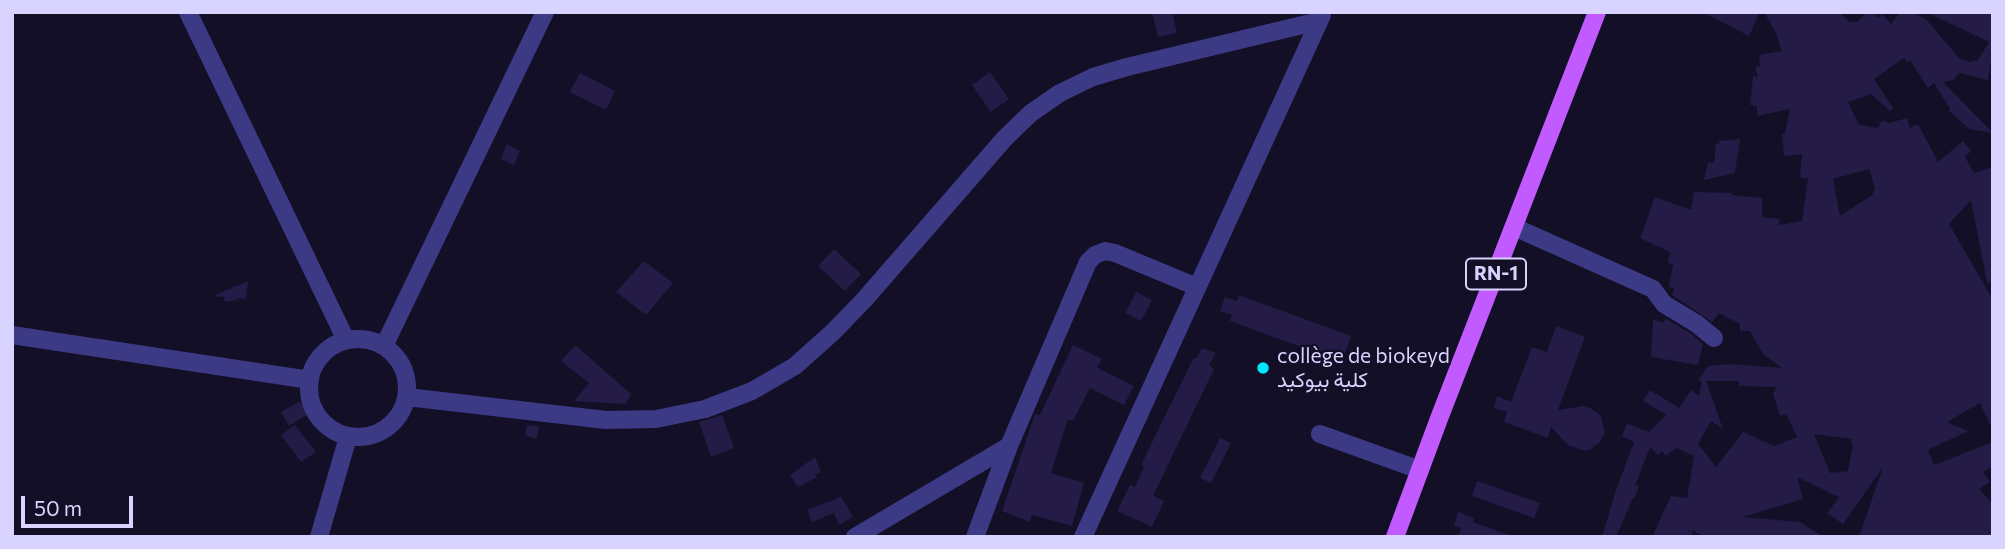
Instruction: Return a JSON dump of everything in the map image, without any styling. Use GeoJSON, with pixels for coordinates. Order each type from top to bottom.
{"type":"FeatureCollection","features":[{"type":"Feature","properties":{"kind":"main road","name":"RN-1"},"geometry":{"type":"LineString","coordinates":[[1395,537],[1597,12]]}},
{"type":"Feature","properties":{"kind":"street"},"geometry":{"type":"LineString","coordinates":[[188,12],[346,340]]}},
{"type":"Feature","properties":{"kind":"street"},"geometry":{"type":"LineString","coordinates":[[384,346],[545,12]]}},
{"type":"Feature","properties":{"kind":"street"},"geometry":{"type":"LineString","coordinates":[[407,397],[606,419],[656,419],[705,410],[752,391],[795,366],[833,332],[1005,138],[1031,113],[1060,93],[1093,77],[1321,17]]}},
{"type":"Feature","properties":{"kind":"street"},"geometry":{"type":"LineString","coordinates":[[1083,537],[1321,17]]}},
{"type":"Feature","properties":{"kind":"street"},"geometry":{"type":"LineString","coordinates":[[1514,227],[1653,289],[1664,304],[1714,338]]}},
{"type":"Feature","properties":{"kind":"street"},"geometry":{"type":"LineString","coordinates":[[975,537],[1009,446],[1088,262],[1105,251],[1115,253],[1196,287]]}},
{"type":"Feature","properties":{"kind":"street"},"geometry":{"type":"LineString","coordinates":[[12,335],[310,380]]}},
{"type":"Feature","properties":{"kind":"street"},"geometry":{"type":"LineString","coordinates":[[346,340],[372,341],[384,346],[395,355],[407,382],[407,397],[402,412],[392,425],[379,434],[364,438],[336,433],[317,416],[312,405],[310,380],[318,359],[346,340]]}},
{"type":"Feature","properties":{"kind":"street"},"geometry":{"type":"LineString","coordinates":[[1320,433],[1420,470]]}},
{"type":"Feature","properties":{"kind":"street"},"geometry":{"type":"LineString","coordinates":[[319,537],[348,437]]}},
{"type":"Feature","properties":{"kind":"street"},"geometry":{"type":"LineString","coordinates":[[855,537],[1009,446]]}},
{"type":"Feature","properties":{"kind":"building"},"geometry":{"type":"Polygon","coordinates":[[[1152,12],[1172,12],[1177,33],[1158,37],[1152,12]]]}},
{"type":"Feature","properties":{"kind":"building"},"geometry":{"type":"Polygon","coordinates":[[[1702,12],[1760,12],[1749,36],[1702,12]]]}},
{"type":"Feature","properties":{"kind":"building"},"geometry":{"type":"Polygon","coordinates":[[[1764,12],[1840,12],[1850,23],[1857,22],[1868,12],[1873,12],[1878,18],[1882,14],[1891,24],[1900,12],[1911,12],[1926,19],[1959,58],[1969,62],[1978,60],[1989,42],[1926,12],[1993,12],[1993,48],[1988,80],[1959,73],[1953,80],[1943,82],[1993,133],[1969,129],[1949,111],[1934,83],[1928,88],[1910,60],[1908,62],[1904,58],[1874,79],[1893,108],[1890,111],[1871,94],[1848,102],[1859,125],[1878,128],[1882,120],[1889,123],[1907,118],[1910,128],[1918,124],[1938,162],[1963,141],[1971,151],[1965,157],[1974,173],[1993,167],[1993,282],[1987,283],[1971,200],[1949,224],[1993,300],[1993,431],[1980,403],[1947,422],[1968,431],[1928,450],[1934,465],[1993,442],[1993,466],[1983,472],[1990,482],[1979,489],[1993,504],[1993,537],[1859,537],[1883,467],[1843,524],[1827,513],[1839,497],[1797,477],[1803,499],[1742,517],[1800,522],[1824,537],[1705,537],[1692,530],[1692,537],[1652,537],[1671,496],[1687,498],[1694,456],[1676,448],[1666,456],[1662,451],[1658,455],[1650,447],[1635,486],[1639,486],[1616,537],[1602,537],[1634,442],[1622,436],[1626,423],[1649,432],[1666,415],[1643,401],[1650,390],[1679,408],[1691,390],[1699,396],[1702,381],[1698,381],[1708,366],[1729,364],[1782,368],[1763,354],[1750,331],[1740,331],[1740,324],[1719,313],[1712,322],[1672,295],[1674,288],[1669,287],[1673,264],[1668,263],[1670,252],[1640,238],[1655,197],[1691,210],[1694,192],[1733,193],[1732,195],[1762,198],[1762,217],[1779,219],[1779,225],[1802,221],[1808,178],[1800,178],[1802,154],[1784,156],[1782,134],[1785,134],[1790,109],[1757,116],[1757,106],[1750,105],[1753,76],[1758,77],[1755,67],[1760,66],[1759,55],[1782,51],[1764,12]],[[1869,169],[1833,179],[1840,216],[1872,195],[1875,188],[1869,169]],[[1706,381],[1723,429],[1711,421],[1698,444],[1716,467],[1743,432],[1774,446],[1797,437],[1786,414],[1780,416],[1773,394],[1777,387],[1739,386],[1739,381],[1706,381]],[[1814,434],[1830,473],[1848,471],[1852,439],[1814,434]]]}},
{"type":"Feature","properties":{"kind":"building"},"geometry":{"type":"Polygon","coordinates":[[[990,72],[1009,99],[991,112],[972,85],[990,72]]]}},
{"type":"Feature","properties":{"kind":"building"},"geometry":{"type":"Polygon","coordinates":[[[580,73],[615,91],[606,110],[570,92],[580,73]]]}},
{"type":"Feature","properties":{"kind":"building"},"geometry":{"type":"Polygon","coordinates":[[[1740,139],[1735,173],[1704,180],[1708,162],[1714,163],[1716,143],[1740,139]]]}},
{"type":"Feature","properties":{"kind":"building"},"geometry":{"type":"Polygon","coordinates":[[[507,144],[520,151],[514,165],[501,159],[507,144]]]}},
{"type":"Feature","properties":{"kind":"building"},"geometry":{"type":"Polygon","coordinates":[[[834,249],[861,274],[845,291],[818,266],[834,249]]]}},
{"type":"Feature","properties":{"kind":"building"},"geometry":{"type":"Polygon","coordinates":[[[644,261],[673,283],[646,315],[616,292],[644,261]]]}},
{"type":"Feature","properties":{"kind":"building"},"geometry":{"type":"Polygon","coordinates":[[[248,281],[246,299],[237,298],[225,302],[224,297],[213,296],[248,281]]]}},
{"type":"Feature","properties":{"kind":"building"},"geometry":{"type":"Polygon","coordinates":[[[1136,292],[1152,300],[1141,321],[1125,313],[1136,292]]]}},
{"type":"Feature","properties":{"kind":"building"},"geometry":{"type":"Polygon","coordinates":[[[1239,295],[1351,336],[1342,362],[1230,321],[1232,315],[1220,311],[1225,297],[1237,301],[1239,295]]]}},
{"type":"Feature","properties":{"kind":"building"},"geometry":{"type":"Polygon","coordinates":[[[1665,318],[1703,344],[1698,365],[1651,357],[1653,319],[1664,323],[1665,318]]]}},
{"type":"Feature","properties":{"kind":"building"},"geometry":{"type":"Polygon","coordinates":[[[1556,326],[1585,337],[1558,410],[1583,406],[1601,416],[1605,433],[1600,442],[1589,450],[1584,451],[1568,445],[1551,427],[1548,438],[1504,422],[1507,412],[1494,408],[1497,396],[1511,402],[1532,347],[1547,352],[1556,326]]]}},
{"type":"Feature","properties":{"kind":"building"},"geometry":{"type":"Polygon","coordinates":[[[575,345],[631,394],[626,404],[574,401],[589,383],[561,361],[575,345]]]}},
{"type":"Feature","properties":{"kind":"building"},"geometry":{"type":"Polygon","coordinates":[[[1073,345],[1102,359],[1097,368],[1134,386],[1124,405],[1090,388],[1073,421],[1068,419],[1051,473],[1084,483],[1072,526],[1032,515],[1030,522],[1002,511],[1035,414],[1040,415],[1073,345]]]}},
{"type":"Feature","properties":{"kind":"building"},"geometry":{"type":"Polygon","coordinates":[[[1202,348],[1216,353],[1209,365],[1214,369],[1153,496],[1164,501],[1152,527],[1117,511],[1130,485],[1135,487],[1144,467],[1141,465],[1193,359],[1202,348]]]}},
{"type":"Feature","properties":{"kind":"building"},"geometry":{"type":"Polygon","coordinates":[[[300,401],[308,414],[289,426],[281,412],[300,401]]]}},
{"type":"Feature","properties":{"kind":"building"},"geometry":{"type":"Polygon","coordinates":[[[722,415],[734,448],[711,457],[699,422],[722,415]]]}},
{"type":"Feature","properties":{"kind":"building"},"geometry":{"type":"Polygon","coordinates":[[[295,425],[316,452],[301,462],[281,435],[295,425]]]}},
{"type":"Feature","properties":{"kind":"building"},"geometry":{"type":"Polygon","coordinates":[[[527,425],[539,426],[537,439],[525,436],[527,425]]]}},
{"type":"Feature","properties":{"kind":"building"},"geometry":{"type":"Polygon","coordinates":[[[1220,438],[1231,443],[1211,483],[1200,478],[1220,438]]]}},
{"type":"Feature","properties":{"kind":"building"},"geometry":{"type":"Polygon","coordinates":[[[815,457],[821,472],[798,487],[790,475],[815,457]]]}},
{"type":"Feature","properties":{"kind":"building"},"geometry":{"type":"Polygon","coordinates":[[[1477,481],[1540,503],[1534,518],[1472,496],[1477,481]]]}},
{"type":"Feature","properties":{"kind":"building"},"geometry":{"type":"Polygon","coordinates":[[[841,496],[853,517],[839,525],[834,513],[812,522],[807,510],[841,496]]]}},
{"type":"Feature","properties":{"kind":"building"},"geometry":{"type":"Polygon","coordinates":[[[1458,512],[1474,518],[1473,522],[1509,535],[1458,537],[1461,528],[1454,525],[1458,512]]]}},
{"type":"Feature","properties":{"kind":"place","name":"collège de biokeyd كلية بيوكيد"},"geometry":{"type":"Point","coordinates":[1263,368]}}]}
